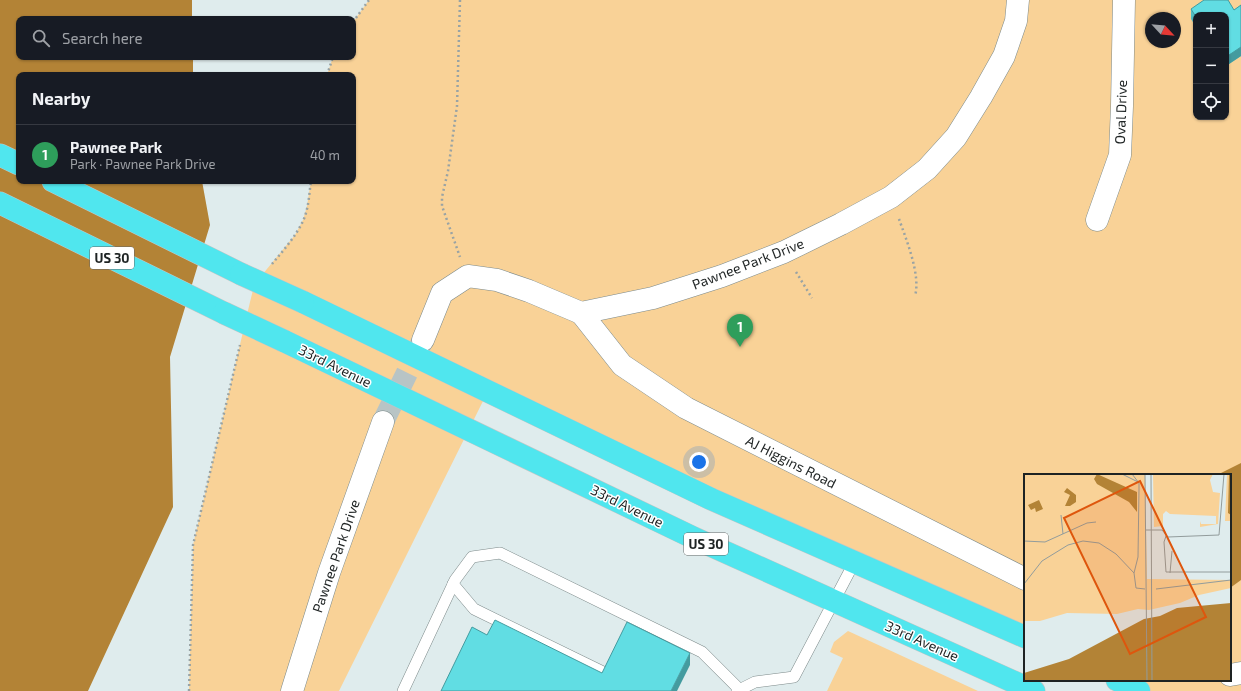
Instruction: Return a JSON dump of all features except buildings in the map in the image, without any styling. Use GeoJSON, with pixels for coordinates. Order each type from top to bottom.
{"type":"FeatureCollection","features":[{"type":"Feature","properties":{"kind":"highway"},"geometry":{"type":"LineString","coordinates":[[0,155],[16,163]]}},
{"type":"Feature","properties":{"kind":"highway"},"geometry":{"type":"LineString","coordinates":[[59,184],[242,274],[711,499],[1024,637]]}},
{"type":"Feature","properties":{"kind":"highway","name":"33rd Avenue"},"geometry":{"type":"LineString","coordinates":[[0,203],[224,313],[694,538],[1034,691]]}},
{"type":"Feature","properties":{"kind":"highway"},"geometry":{"type":"LineString","coordinates":[[1119,681],[1139,691]]}},
{"type":"Feature","properties":{"kind":"street","name":"Pawnee Park Drive"},"geometry":{"type":"LineString","coordinates":[[581,313],[653,298],[722,276],[784,252],[892,197],[927,169],[956,138],[982,97],[1004,56],[1016,21],[1018,0]]}},
{"type":"Feature","properties":{"kind":"street","name":"Oval Drive"},"geometry":{"type":"LineString","coordinates":[[1097,220],[1120,155],[1124,0]]}},
{"type":"Feature","properties":{"kind":"street"},"geometry":{"type":"LineString","coordinates":[[423,340],[442,293],[468,276],[497,280],[529,291],[581,313]]}},
{"type":"Feature","properties":{"kind":"street","name":"AJ Higgins Road"},"geometry":{"type":"LineString","coordinates":[[581,313],[622,365],[686,408],[1024,578]]}},
{"type":"Feature","properties":{"kind":"street","name":"Pawnee Park Drive"},"geometry":{"type":"LineString","coordinates":[[292,691],[329,573],[383,422]]}},
{"type":"Feature","properties":{"kind":"street"},"geometry":{"type":"LineString","coordinates":[[1231,675],[1241,673]]}},
{"type":"Feature","properties":{"kind":"lane"},"geometry":{"type":"LineString","coordinates":[[403,691],[454,580],[472,557],[500,553],[702,652],[739,690],[755,682],[794,677],[854,561]]}},
{"type":"Feature","properties":{"kind":"lane"},"geometry":{"type":"LineString","coordinates":[[453,584],[474,609],[607,674]]}},
{"type":"Feature","properties":{"kind":"lane"},"geometry":{"type":"LineString","coordinates":[[1231,674],[1241,666]]}},
{"type":"Feature","properties":{"kind":"path"},"geometry":{"type":"LineString","coordinates":[[356,18],[369,0]]}},
{"type":"Feature","properties":{"kind":"path"},"geometry":{"type":"LineString","coordinates":[[460,0],[457,106],[448,171],[442,197],[442,206],[468,276]]}},
{"type":"Feature","properties":{"kind":"path"},"geometry":{"type":"LineString","coordinates":[[328,72],[332,60]]}},
{"type":"Feature","properties":{"kind":"path"},"geometry":{"type":"LineString","coordinates":[[271,265],[295,234],[303,220],[308,206],[310,184]]}},
{"type":"Feature","properties":{"kind":"path"},"geometry":{"type":"LineString","coordinates":[[892,197],[912,258],[916,280],[915,296]]}},
{"type":"Feature","properties":{"kind":"path"},"geometry":{"type":"LineString","coordinates":[[784,252],[812,298]]}},
{"type":"Feature","properties":{"kind":"path"},"geometry":{"type":"LineString","coordinates":[[189,691],[193,545],[241,340]]}},
{"type":"Feature","properties":{"kind":"shaded area"},"geometry":{"type":"Polygon","coordinates":[[[0,0],[192,0],[192,16],[16,16],[16,60],[193,60],[193,72],[16,72],[16,184],[203,184],[210,225],[170,357],[173,507],[88,691],[0,691],[0,0]]]}},
{"type":"Feature","properties":{"kind":"shaded area"},"geometry":{"type":"Polygon","coordinates":[[[369,0],[1241,0],[1241,691],[1139,691],[1119,681],[1231,681],[1231,474],[1024,474],[1024,637],[488,391],[339,691],[189,691],[193,545],[253,290],[262,275],[295,235],[303,220],[311,184],[356,184],[356,72],[328,72],[332,60],[356,60],[356,18],[369,0]]]}},
{"type":"Feature","properties":{"kind":"shaded area"},"geometry":{"type":"Polygon","coordinates":[[[1241,463],[1241,580],[1231,587],[1231,474],[1219,474],[1241,463]]]}},
{"type":"Feature","properties":{"kind":"shaded area"},"geometry":{"type":"Polygon","coordinates":[[[848,631],[978,691],[827,691],[843,658],[830,652],[834,642],[848,631]]]}},
{"type":"Feature","properties":{"kind":"tunnel"},"geometry":{"type":"LineString","coordinates":[[383,422],[423,340]]}},
{"type":"Feature","properties":{"kind":"place","name":"Pawnee Park"},"geometry":{"type":"Point","coordinates":[740,347]}}]}
